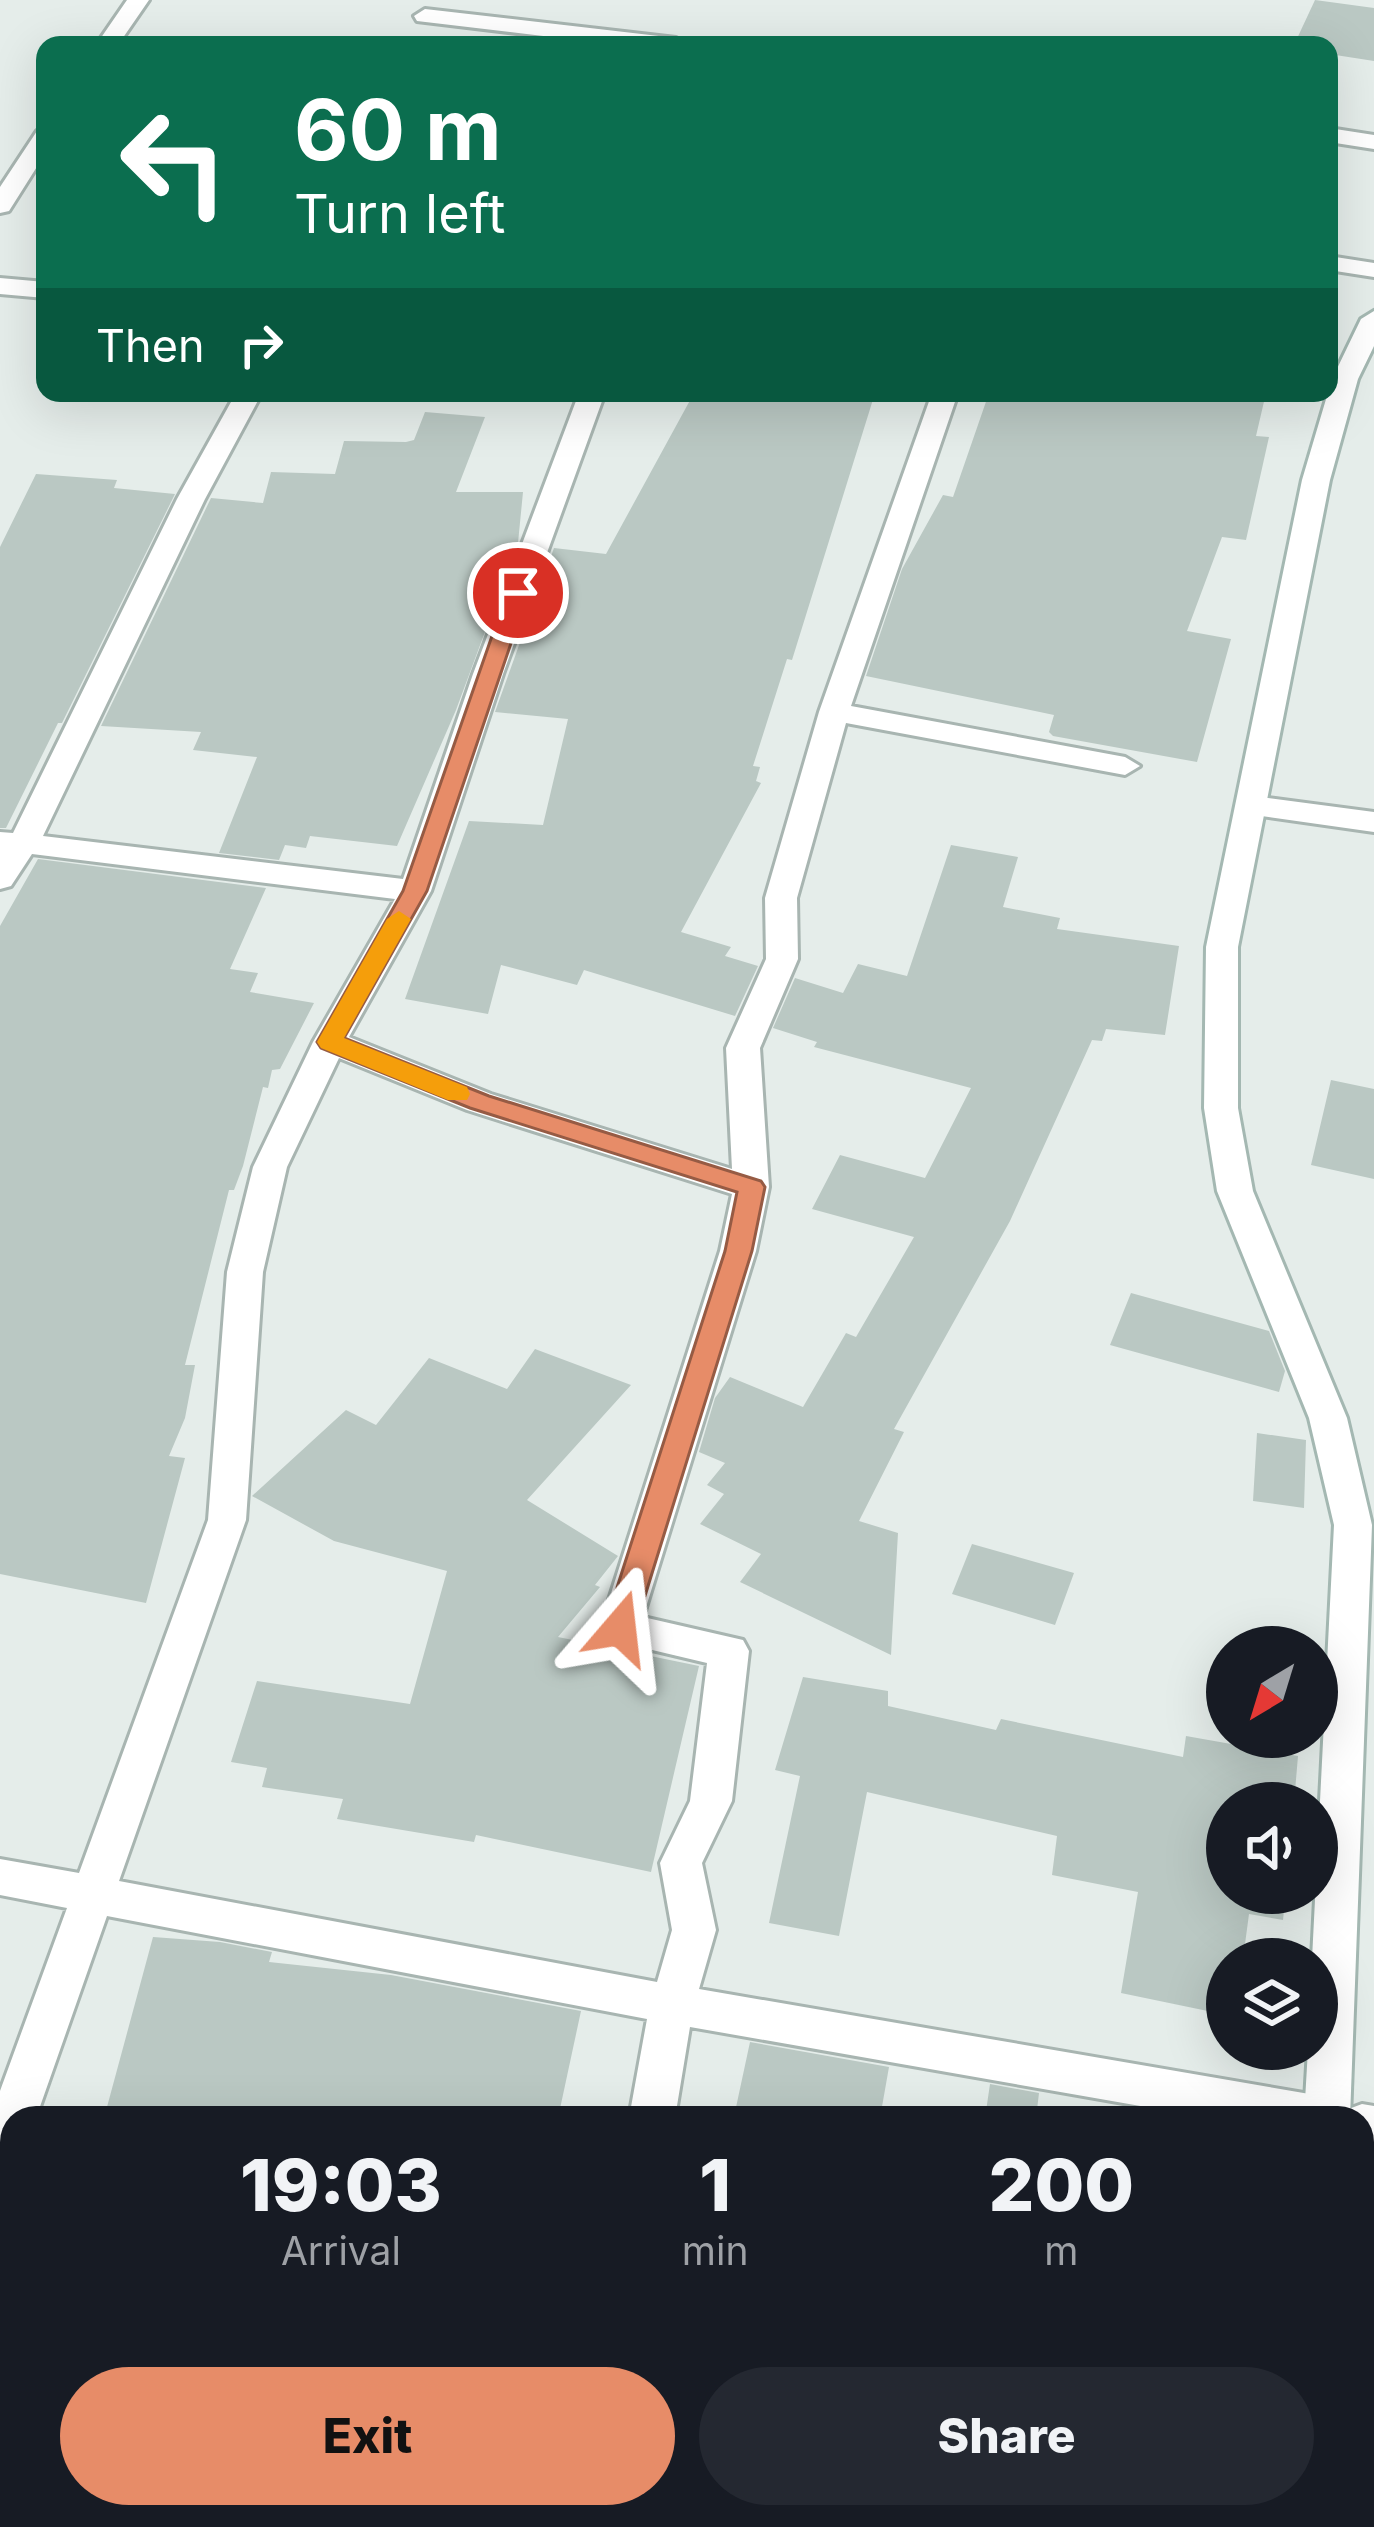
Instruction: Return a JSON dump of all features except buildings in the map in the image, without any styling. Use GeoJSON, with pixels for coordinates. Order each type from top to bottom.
{"type":"FeatureCollection","features":[{"type":"Feature","properties":{"kind":"street"},"geometry":{"type":"LineString","coordinates":[[113,36],[138,0]]}},
{"type":"Feature","properties":{"kind":"street"},"geometry":{"type":"LineString","coordinates":[[426,8],[615,36]]}},
{"type":"Feature","properties":{"kind":"street"},"geometry":{"type":"LineString","coordinates":[[1338,136],[1374,142]]}},
{"type":"Feature","properties":{"kind":"street"},"geometry":{"type":"LineString","coordinates":[[0,206],[36,150]]}},
{"type":"Feature","properties":{"kind":"street"},"geometry":{"type":"LineString","coordinates":[[1338,264],[1374,270]]}},
{"type":"Feature","properties":{"kind":"street"},"geometry":{"type":"LineString","coordinates":[[0,286],[36,289]]}},
{"type":"Feature","properties":{"kind":"street"},"geometry":{"type":"LineString","coordinates":[[1328,2106],[1353,1526],[1328,1418],[1283,1299],[1234,1191],[1220,1108],[1222,947],[1316,480],[1345,379],[1374,319]]}},
{"type":"Feature","properties":{"kind":"street"},"geometry":{"type":"LineString","coordinates":[[0,879],[12,842],[244,402]]}},
{"type":"Feature","properties":{"kind":"street"},"geometry":{"type":"LineString","coordinates":[[17,2106],[227,1520],[244,1272],[270,1167],[330,1042],[415,891],[488,674],[589,402]]}},
{"type":"Feature","properties":{"kind":"street"},"geometry":{"type":"LineString","coordinates":[[654,2106],[673,2004],[694,1930],[681,1863],[711,1802],[729,1651],[620,1628],[739,1251],[751,1187],[743,1048],[782,959],[781,898],[834,712],[942,402]]}},
{"type":"Feature","properties":{"kind":"street"},"geometry":{"type":"LineString","coordinates":[[834,712],[1125,766]]}},
{"type":"Feature","properties":{"kind":"street"},"geometry":{"type":"LineString","coordinates":[[1252,806],[1374,821]]}},
{"type":"Feature","properties":{"kind":"street"},"geometry":{"type":"LineString","coordinates":[[12,842],[415,891]]}},
{"type":"Feature","properties":{"kind":"street"},"geometry":{"type":"LineString","coordinates":[[330,1042],[479,1102],[751,1187]]}},
{"type":"Feature","properties":{"kind":"street"},"geometry":{"type":"LineString","coordinates":[[0,1877],[673,2004],[1258,2106]]}},
{"type":"Feature","properties":{"kind":"slow traffic"},"geometry":{"type":"LineString","coordinates":[[399,919],[330,1042],[457,1094]]}},
{"type":"Feature","properties":{"kind":"route"},"geometry":{"type":"LineString","coordinates":[[518,593],[415,891],[330,1042],[479,1102],[751,1187],[739,1251],[620,1628]]}}]}
